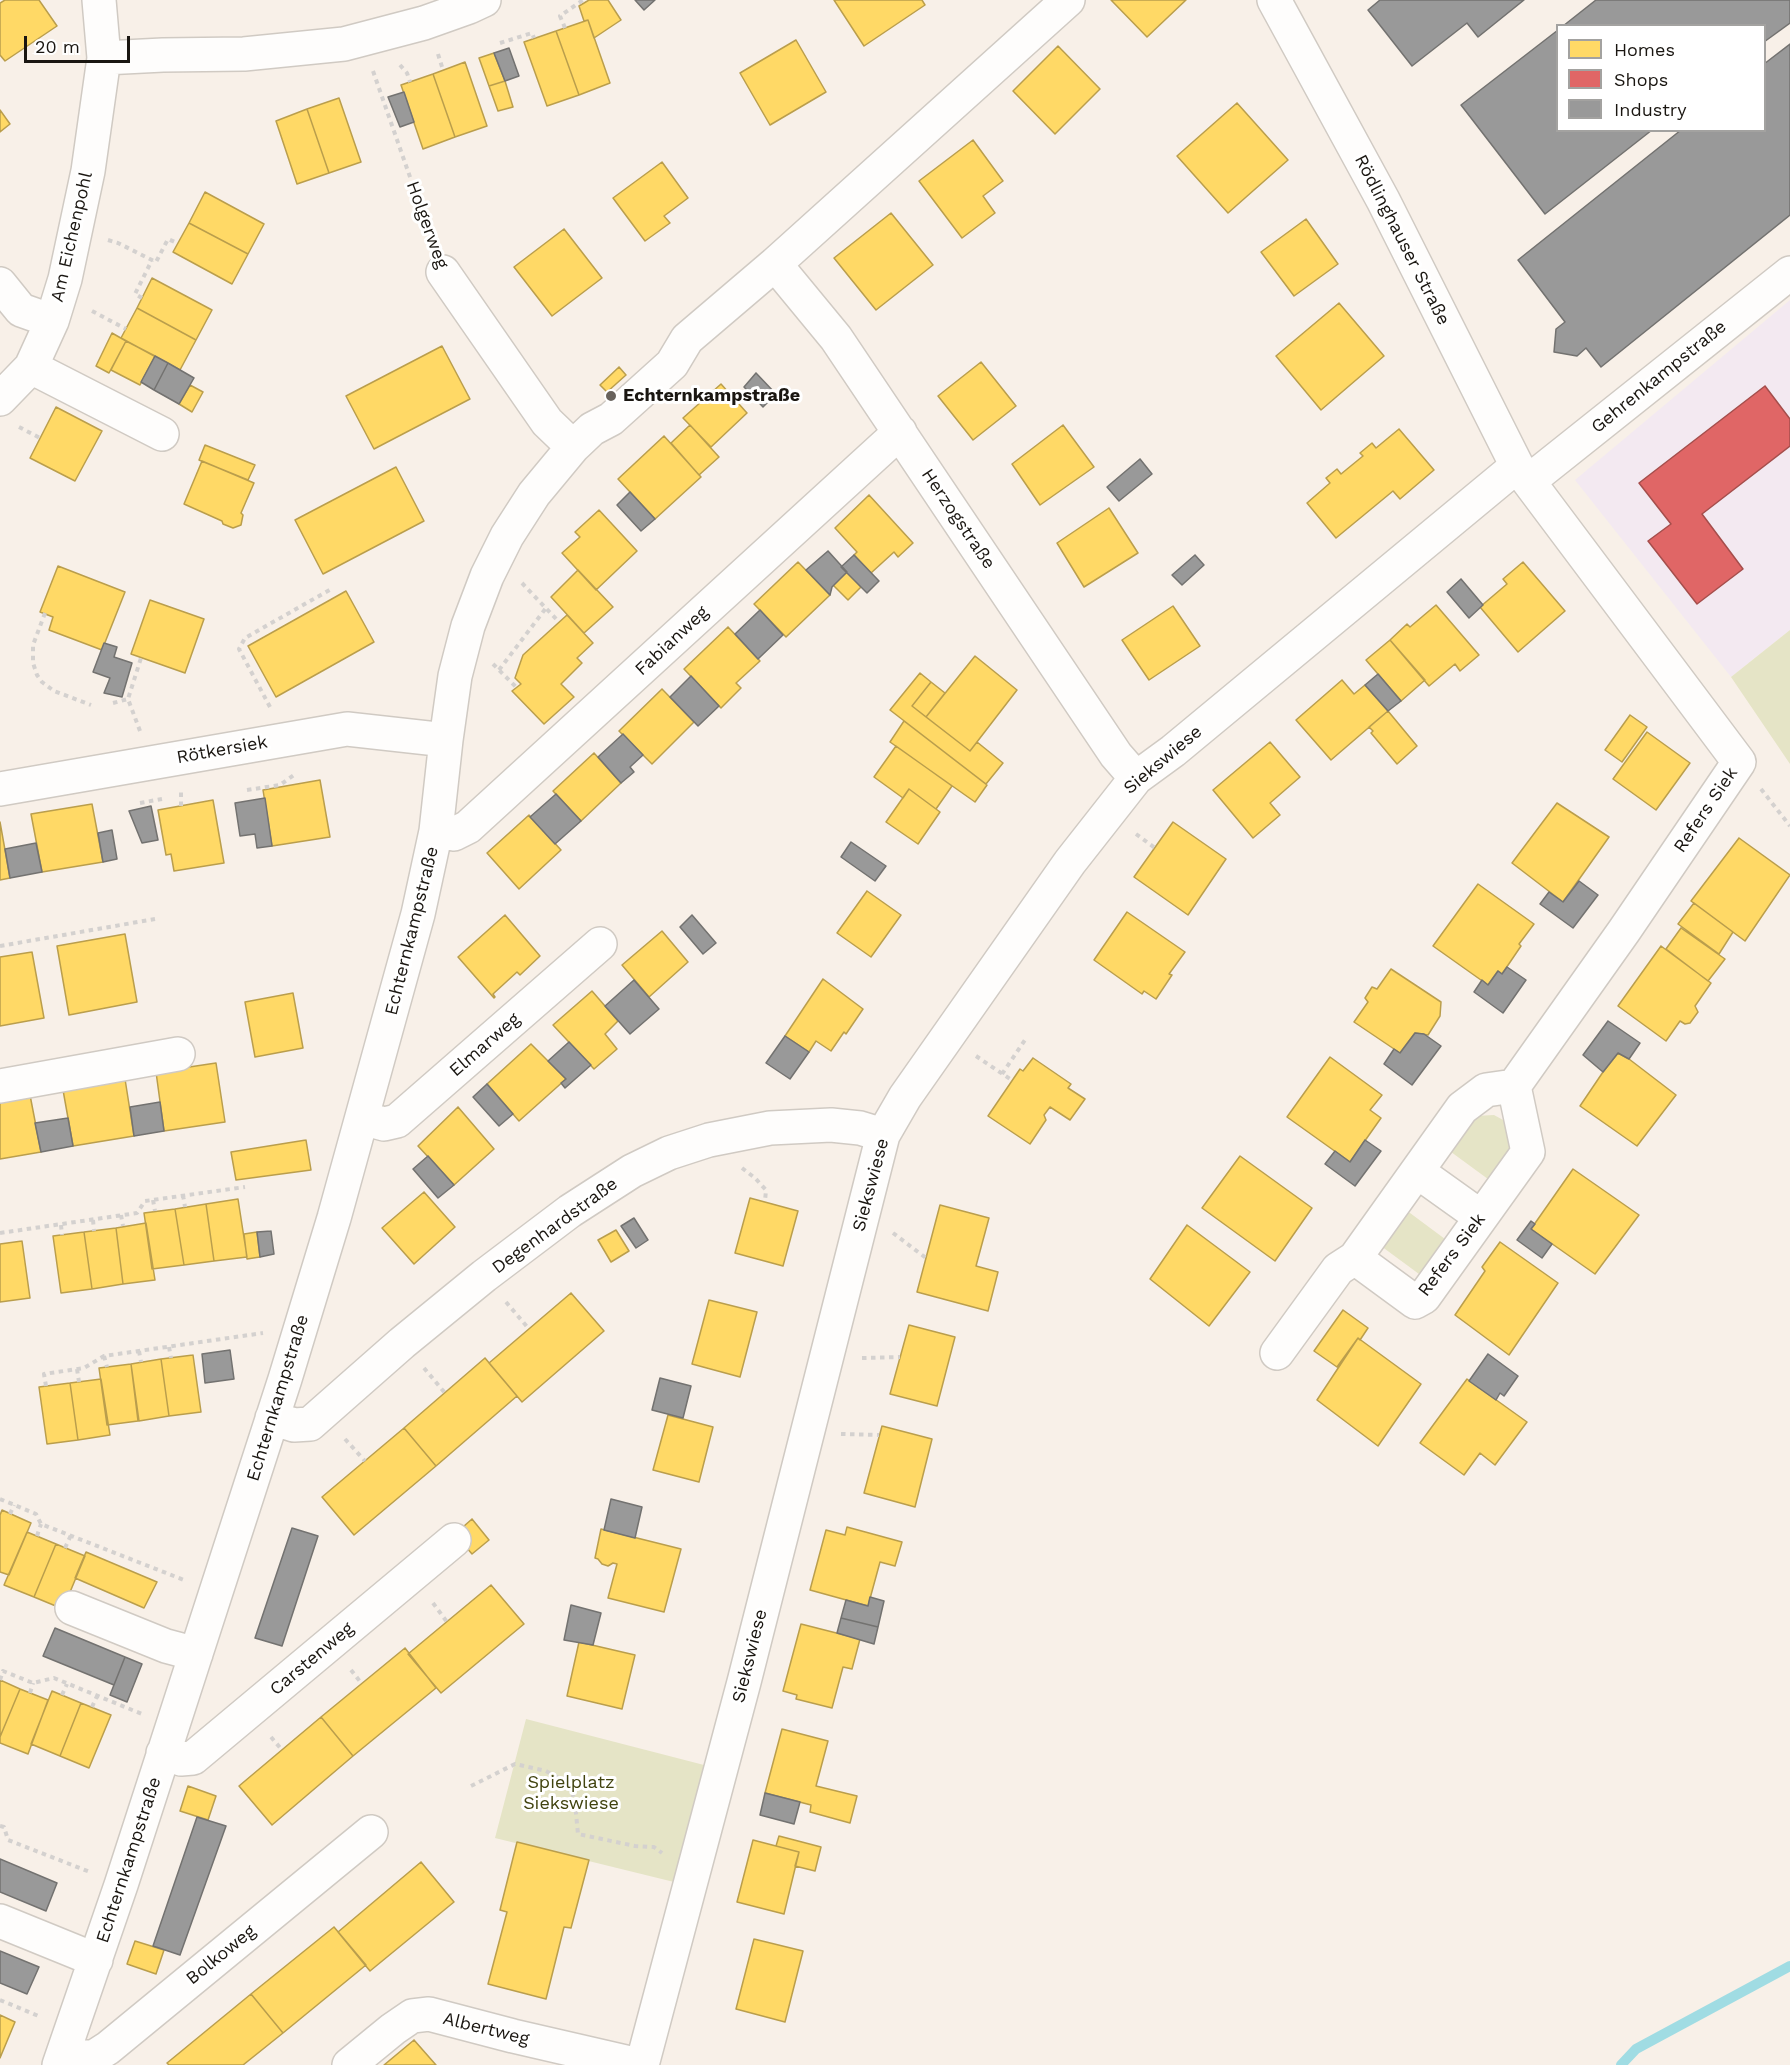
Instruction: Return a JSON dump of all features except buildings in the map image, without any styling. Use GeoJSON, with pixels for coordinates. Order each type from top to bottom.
{"type":"FeatureCollection","features":[{"type":"Feature","properties":{"kind":"street","name":"Am Eichenpohl"},"geometry":{"type":"LineString","coordinates":[[0,399],[31,367],[52,321],[65,279],[88,171],[104,58],[99,0]]}},
{"type":"Feature","properties":{"kind":"street"},"geometry":{"type":"LineString","coordinates":[[104,58],[163,54],[244,54],[344,44],[424,23],[484,0]]}},
{"type":"Feature","properties":{"kind":"street","name":"Echternkampstraße"},"geometry":{"type":"LineString","coordinates":[[61,2060],[122,1885],[334,1218],[418,914],[436,831],[455,676],[468,626],[487,576],[507,536],[534,494],[573,447],[592,429],[611,419],[672,364],[687,339],[775,264],[1068,0]]}},
{"type":"Feature","properties":{"kind":"street","name":"Rödlinghauser Straße"},"geometry":{"type":"LineString","coordinates":[[1274,0],[1383,200],[1523,473]]}},
{"type":"Feature","properties":{"kind":"street","name":"Herzogstraße"},"geometry":{"type":"LineString","coordinates":[[775,264],[836,338],[1116,755],[1136,778]]}},
{"type":"Feature","properties":{"kind":"street","name":"Holgerweg"},"geometry":{"type":"LineString","coordinates":[[443,272],[547,422],[573,447]]}},
{"type":"Feature","properties":{"kind":"street","name":"Gehrenkampstraße"},"geometry":{"type":"LineString","coordinates":[[1523,473],[1790,273]]}},
{"type":"Feature","properties":{"kind":"street"},"geometry":{"type":"LineString","coordinates":[[0,284],[21,310],[52,321]]}},
{"type":"Feature","properties":{"kind":"street"},"geometry":{"type":"LineString","coordinates":[[31,367],[162,434]]}},
{"type":"Feature","properties":{"kind":"street","name":"Fabianweg"},"geometry":{"type":"LineString","coordinates":[[436,831],[454,834],[468,827],[900,432]]}},
{"type":"Feature","properties":{"kind":"street","name":"Refers Siek"},"geometry":{"type":"LineString","coordinates":[[1355,1258],[1415,1302],[1424,1297],[1528,1152],[1514,1086],[1624,931],[1739,762],[1523,473]]}},
{"type":"Feature","properties":{"kind":"street","name":"Siekswiese"},"geometry":{"type":"LineString","coordinates":[[640,2065],[696,1829],[883,1135],[905,1097],[1070,862],[1136,778],[1523,473]]}},
{"type":"Feature","properties":{"kind":"street","name":"Rötkersiek"},"geometry":{"type":"LineString","coordinates":[[0,789],[347,729],[446,741]]}},
{"type":"Feature","properties":{"kind":"street","name":"Elmarweg"},"geometry":{"type":"LineString","coordinates":[[362,1118],[384,1124],[397,1121],[600,944]]}},
{"type":"Feature","properties":{"kind":"street"},"geometry":{"type":"LineString","coordinates":[[0,1086],[178,1054]]}},
{"type":"Feature","properties":{"kind":"street"},"geometry":{"type":"LineString","coordinates":[[1277,1353],[1338,1269],[1355,1258],[1462,1108],[1486,1090],[1514,1086]]}},
{"type":"Feature","properties":{"kind":"street","name":"Degenhardstraße"},"geometry":{"type":"LineString","coordinates":[[272,1418],[294,1425],[310,1424],[411,1335],[570,1211],[632,1171],[669,1153],[709,1140],[770,1128],[831,1125],[860,1128],[883,1135]]}},
{"type":"Feature","properties":{"kind":"street"},"geometry":{"type":"LineString","coordinates":[[1418,1172],[1481,1217]]}},
{"type":"Feature","properties":{"kind":"street","name":"Carstenweg"},"geometry":{"type":"LineString","coordinates":[[163,1754],[181,1759],[193,1758],[454,1540]]}},
{"type":"Feature","properties":{"kind":"street"},"geometry":{"type":"LineString","coordinates":[[72,1608],[166,1646],[196,1654]]}},
{"type":"Feature","properties":{"kind":"street","name":"Bolkoweg"},"geometry":{"type":"LineString","coordinates":[[61,2060],[94,2056],[108,2048],[371,1833]]}},
{"type":"Feature","properties":{"kind":"street"},"geometry":{"type":"LineString","coordinates":[[0,1921],[96,1960]]}},
{"type":"Feature","properties":{"kind":"street","name":"Albertweg"},"geometry":{"type":"LineString","coordinates":[[349,2065],[412,2016],[429,2014],[640,2065]]}},
{"type":"Feature","properties":{"kind":"path"},"geometry":{"type":"LineString","coordinates":[[565,28],[560,16],[583,0]]}},
{"type":"Feature","properties":{"kind":"path"},"geometry":{"type":"LineString","coordinates":[[500,44],[532,33],[534,38]]}},
{"type":"Feature","properties":{"kind":"path","name":"Holgerweg"},"geometry":{"type":"LineString","coordinates":[[362,40],[443,272]]}},
{"type":"Feature","properties":{"kind":"path"},"geometry":{"type":"LineString","coordinates":[[75,232],[118,243],[156,262],[168,239],[177,243]]}},
{"type":"Feature","properties":{"kind":"path"},"geometry":{"type":"LineString","coordinates":[[142,298],[135,294],[152,260]]}},
{"type":"Feature","properties":{"kind":"path"},"geometry":{"type":"LineString","coordinates":[[515,576],[559,622]]}},
{"type":"Feature","properties":{"kind":"path"},"geometry":{"type":"LineString","coordinates":[[272,711],[239,649],[245,638],[333,588]]}},
{"type":"Feature","properties":{"kind":"path"},"geometry":{"type":"LineString","coordinates":[[499,670],[546,608]]}},
{"type":"Feature","properties":{"kind":"path"},"geometry":{"type":"LineString","coordinates":[[45,614],[33,645],[33,663],[37,675],[54,691],[91,705]]}},
{"type":"Feature","properties":{"kind":"path"},"geometry":{"type":"LineString","coordinates":[[487,656],[516,687]]}},
{"type":"Feature","properties":{"kind":"path"},"geometry":{"type":"LineString","coordinates":[[141,658],[128,699],[144,740]]}},
{"type":"Feature","properties":{"kind":"path"},"geometry":{"type":"LineString","coordinates":[[113,703],[128,699]]}},
{"type":"Feature","properties":{"kind":"path"},"geometry":{"type":"LineString","coordinates":[[1739,762],[1790,826]]}},
{"type":"Feature","properties":{"kind":"path"},"geometry":{"type":"LineString","coordinates":[[1131,830],[1155,848]]}},
{"type":"Feature","properties":{"kind":"path"},"geometry":{"type":"LineString","coordinates":[[0,946],[155,919]]}},
{"type":"Feature","properties":{"kind":"path"},"geometry":{"type":"LineString","coordinates":[[1002,1074],[1027,1037]]}},
{"type":"Feature","properties":{"kind":"path"},"geometry":{"type":"LineString","coordinates":[[978,1058],[1012,1081]]}},
{"type":"Feature","properties":{"kind":"path"},"geometry":{"type":"LineString","coordinates":[[737,1165],[755,1178],[766,1190],[765,1202]]}},
{"type":"Feature","properties":{"kind":"path"},"geometry":{"type":"LineString","coordinates":[[0,1233],[137,1213],[145,1201],[245,1187]]}},
{"type":"Feature","properties":{"kind":"path"},"geometry":{"type":"LineString","coordinates":[[183,1195],[185,1207]]}},
{"type":"Feature","properties":{"kind":"path"},"geometry":{"type":"LineString","coordinates":[[153,1200],[155,1211]]}},
{"type":"Feature","properties":{"kind":"path"},"geometry":{"type":"LineString","coordinates":[[121,1215],[123,1226]]}},
{"type":"Feature","properties":{"kind":"path"},"geometry":{"type":"LineString","coordinates":[[93,1220],[94,1230]]}},
{"type":"Feature","properties":{"kind":"path"},"geometry":{"type":"LineString","coordinates":[[61,1225],[62,1235]]}},
{"type":"Feature","properties":{"kind":"path"},"geometry":{"type":"LineString","coordinates":[[886,1232],[893,1233],[926,1258]]}},
{"type":"Feature","properties":{"kind":"path"},"geometry":{"type":"LineString","coordinates":[[502,1298],[529,1329]]}},
{"type":"Feature","properties":{"kind":"path"},"geometry":{"type":"LineString","coordinates":[[46,1386],[44,1374],[84,1368],[104,1356],[270,1332]]}},
{"type":"Feature","properties":{"kind":"path"},"geometry":{"type":"LineString","coordinates":[[168,1347],[171,1358]]}},
{"type":"Feature","properties":{"kind":"path"},"geometry":{"type":"LineString","coordinates":[[139,1351],[141,1362]]}},
{"type":"Feature","properties":{"kind":"path"},"geometry":{"type":"LineString","coordinates":[[104,1356],[107,1367]]}},
{"type":"Feature","properties":{"kind":"path"},"geometry":{"type":"LineString","coordinates":[[857,1358],[900,1357]]}},
{"type":"Feature","properties":{"kind":"path"},"geometry":{"type":"LineString","coordinates":[[422,1366],[445,1393]]}},
{"type":"Feature","properties":{"kind":"path"},"geometry":{"type":"LineString","coordinates":[[77,1369],[79,1382]]}},
{"type":"Feature","properties":{"kind":"path"},"geometry":{"type":"LineString","coordinates":[[838,1434],[879,1435]]}},
{"type":"Feature","properties":{"kind":"path"},"geometry":{"type":"LineString","coordinates":[[343,1437],[364,1461]]}},
{"type":"Feature","properties":{"kind":"path"},"geometry":{"type":"LineString","coordinates":[[0,1499],[36,1514],[41,1524],[190,1582]]}},
{"type":"Feature","properties":{"kind":"path"},"geometry":{"type":"LineString","coordinates":[[10,1514],[14,1505]]}},
{"type":"Feature","properties":{"kind":"path"},"geometry":{"type":"LineString","coordinates":[[36,1536],[41,1524]]}},
{"type":"Feature","properties":{"kind":"path"},"geometry":{"type":"LineString","coordinates":[[65,1548],[71,1535]]}},
{"type":"Feature","properties":{"kind":"path"},"geometry":{"type":"LineString","coordinates":[[0,1680],[3,1671],[33,1683],[54,1678],[148,1716]]}},
{"type":"Feature","properties":{"kind":"path"},"geometry":{"type":"LineString","coordinates":[[30,1693],[33,1683]]}},
{"type":"Feature","properties":{"kind":"path"},"geometry":{"type":"LineString","coordinates":[[62,1695],[67,1684]]}},
{"type":"Feature","properties":{"kind":"path"},"geometry":{"type":"LineString","coordinates":[[93,1707],[97,1696]]}},
{"type":"Feature","properties":{"kind":"path"},"geometry":{"type":"LineString","coordinates":[[471,1786],[514,1764],[546,1771],[570,1784],[575,1803],[578,1834],[635,1846],[654,1847],[663,1854],[662,1862]]}},
{"type":"Feature","properties":{"kind":"path"},"geometry":{"type":"LineString","coordinates":[[0,1826],[4,1827],[8,1840],[122,1885]]}},
{"type":"Feature","properties":{"kind":"path"},"geometry":{"type":"LineString","coordinates":[[0,2007],[2,2001]]}},
{"type":"Feature","properties":{"kind":"shaded area"},"geometry":{"type":"Polygon","coordinates":[[[1790,300],[1790,630],[1731,677],[1575,480],[1790,300]]]}},
{"type":"Feature","properties":{"kind":"green space"},"geometry":{"type":"Polygon","coordinates":[[[1790,630],[1790,764],[1731,677],[1790,630]]]}},
{"type":"Feature","properties":{"kind":"green space"},"geometry":{"type":"Polygon","coordinates":[[[1494,1115],[1505,1121],[1515,1143],[1492,1182],[1447,1149],[1475,1116],[1494,1115]]]}},
{"type":"Feature","properties":{"kind":"green space"},"geometry":{"type":"Polygon","coordinates":[[[1404,1212],[1410,1213],[1445,1239],[1447,1243],[1423,1275],[1381,1246],[1404,1212]]]}},
{"type":"Feature","properties":{"kind":"green space","name":"Spielplatz Siekswiese"},"geometry":{"type":"Polygon","coordinates":[[[526,1719],[704,1765],[674,1882],[495,1838],[526,1719]]]}},
{"type":"Feature","properties":{"kind":"waterway"},"geometry":{"type":"LineString","coordinates":[[1621,2065],[1636,2049],[1790,1966]]}},
{"type":"Feature","properties":{"kind":"place","name":"Echternkampstraße"},"geometry":{"type":"Point","coordinates":[611,396]}}]}
